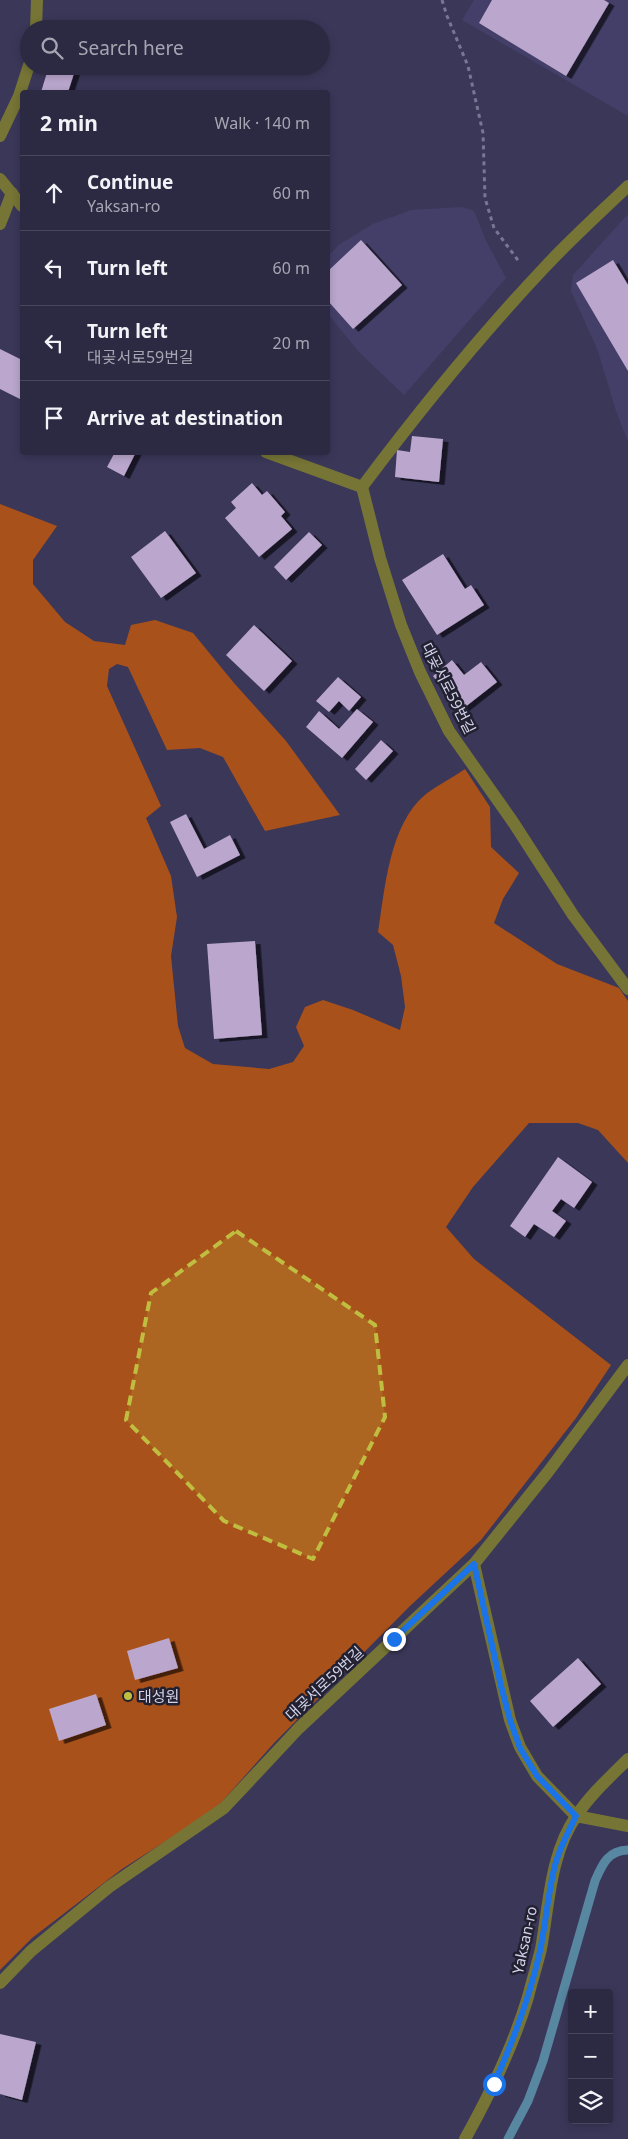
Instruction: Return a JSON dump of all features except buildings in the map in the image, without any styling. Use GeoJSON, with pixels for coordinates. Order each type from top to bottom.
{"type":"FeatureCollection","features":[{"type":"Feature","properties":{"kind":"street"},"geometry":{"type":"LineString","coordinates":[[36,20],[37,0]]}},
{"type":"Feature","properties":{"kind":"street"},"geometry":{"type":"LineString","coordinates":[[21,90],[26,75]]}},
{"type":"Feature","properties":{"kind":"street"},"geometry":{"type":"LineString","coordinates":[[0,136],[20,93]]}},
{"type":"Feature","properties":{"kind":"street"},"geometry":{"type":"LineString","coordinates":[[0,179],[20,203]]}},
{"type":"Feature","properties":{"kind":"street"},"geometry":{"type":"LineString","coordinates":[[274,455],[362,487],[412,421],[532,280],[628,186]]}},
{"type":"Feature","properties":{"kind":"street"},"geometry":{"type":"LineString","coordinates":[[0,224],[12,193]]}},
{"type":"Feature","properties":{"kind":"street","name":"대곶서로59번길"},"geometry":{"type":"LineString","coordinates":[[362,487],[380,558],[401,625],[420,672],[449,731],[513,822],[573,915],[628,989]]}},
{"type":"Feature","properties":{"kind":"street","name":"대곶서로59번길"},"geometry":{"type":"LineString","coordinates":[[0,1983],[31,1951],[109,1887],[224,1808],[299,1728],[474,1564],[548,1472],[628,1364]]}},
{"type":"Feature","properties":{"kind":"street"},"geometry":{"type":"LineString","coordinates":[[474,1564],[501,1686],[520,1748],[537,1776],[576,1816],[628,1826]]}},
{"type":"Feature","properties":{"kind":"street","name":"Yaksan-ro"},"geometry":{"type":"LineString","coordinates":[[465,2139],[494,2084],[524,2007],[540,1951],[556,1864],[563,1842],[576,1816],[598,1788],[628,1759]]}},
{"type":"Feature","properties":{"kind":"path"},"geometry":{"type":"LineString","coordinates":[[442,0],[468,66],[483,133],[485,198],[494,228],[532,280]]}},
{"type":"Feature","properties":{"kind":"highlighted area"},"geometry":{"type":"Polygon","coordinates":[[[236,1231],[375,1325],[385,1417],[313,1559],[224,1521],[126,1420],[151,1293],[236,1231]]]}},
{"type":"Feature","properties":{"kind":"shaded area"},"geometry":{"type":"Polygon","coordinates":[[[474,0],[628,0],[628,116],[462,20],[474,0]]]}},
{"type":"Feature","properties":{"kind":"shaded area"},"geometry":{"type":"Polygon","coordinates":[[[462,207],[474,211],[486,241],[506,278],[404,395],[359,352],[330,316],[330,254],[340,244],[373,224],[411,210],[462,207]]]}},
{"type":"Feature","properties":{"kind":"shaded area"},"geometry":{"type":"Polygon","coordinates":[[[628,214],[628,442],[616,411],[598,351],[571,291],[573,275],[628,214]]]}},
{"type":"Feature","properties":{"kind":"shaded area"},"geometry":{"type":"Polygon","coordinates":[[[0,504],[57,526],[33,560],[33,584],[65,622],[94,641],[125,645],[131,625],[155,620],[193,633],[234,683],[286,741],[340,815],[265,831],[223,757],[200,748],[167,750],[128,667],[117,664],[109,669],[107,686],[161,806],[146,818],[171,876],[177,917],[171,956],[178,1026],[185,1048],[213,1064],[269,1069],[293,1062],[304,1046],[296,1027],[305,1007],[323,1000],[353,1010],[400,1030],[405,1007],[401,976],[393,945],[378,932],[391,858],[404,822],[414,807],[426,794],[465,769],[490,807],[491,847],[519,873],[503,899],[494,923],[557,964],[619,988],[628,1001],[628,1163],[598,1130],[578,1123],[529,1123],[473,1187],[446,1227],[474,1259],[611,1365],[576,1418],[481,1540],[410,1606],[274,1743],[219,1805],[122,1869],[32,1938],[0,1970],[0,504]]]}},
{"type":"Feature","properties":{"kind":"waterway"},"geometry":{"type":"LineString","coordinates":[[508,2139],[528,2101],[543,2061],[595,1881],[603,1864],[611,1856],[628,1850]]}},
{"type":"Feature","properties":{"kind":"place","name":"대성원"},"geometry":{"type":"Point","coordinates":[128,1696]}},
{"type":"Feature","properties":{"kind":"route"},"geometry":{"type":"LineString","coordinates":[[394,1639],[474,1564],[501,1686],[520,1748],[537,1776],[558,1800],[576,1816],[563,1842],[556,1864],[540,1951],[527,1998],[513,2041],[494,2084]]}}]}
